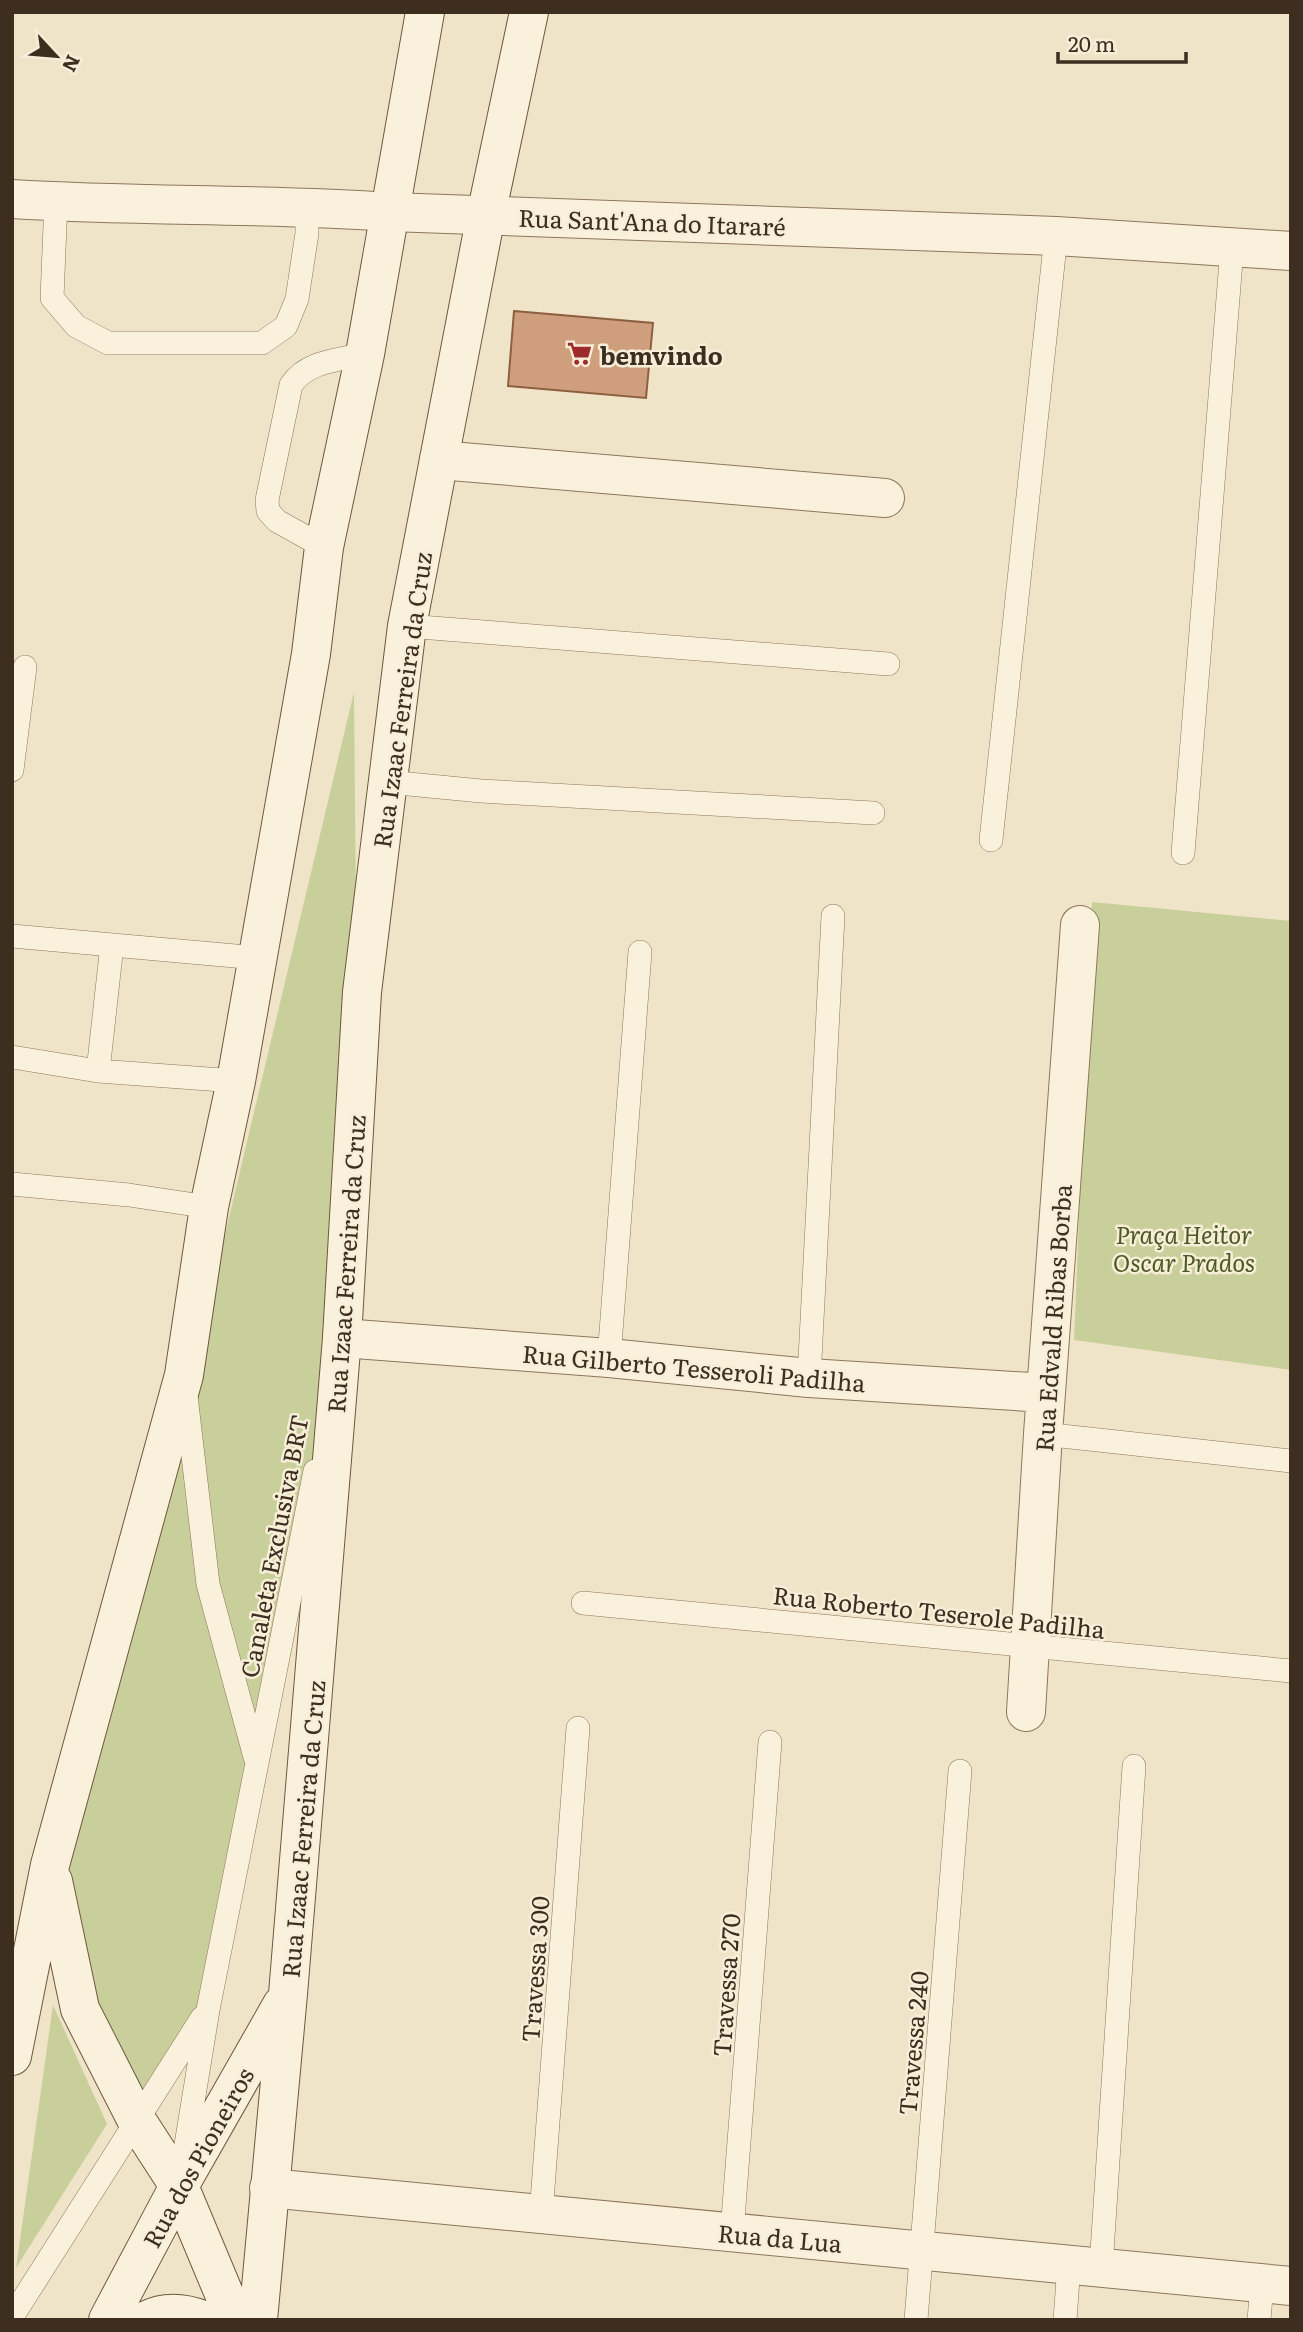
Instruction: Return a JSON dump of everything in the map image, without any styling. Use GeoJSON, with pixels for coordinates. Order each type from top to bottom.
{"type":"FeatureCollection","features":[{"type":"Feature","properties":{"kind":"main road"},"geometry":{"type":"LineString","coordinates":[[14,2039],[50,1865],[184,1376],[209,1207],[236,1081],[311,654],[324,547],[365,354],[425,12]]}},
{"type":"Feature","properties":{"kind":"main road"},"geometry":{"type":"LineString","coordinates":[[486,215],[529,12]]}},
{"type":"Feature","properties":{"kind":"main road","name":"Rua Sant'Ana do Itararé"},"geometry":{"type":"LineString","coordinates":[[12,200],[307,206],[390,212],[1056,236],[1291,251]]}},
{"type":"Feature","properties":{"kind":"main road","name":"Rua Izaac Ferreira da Cruz"},"geometry":{"type":"LineString","coordinates":[[258,2320],[342,1339],[362,992],[407,626],[486,215]]}},
{"type":"Feature","properties":{"kind":"main road"},"geometry":{"type":"LineString","coordinates":[[439,460],[885,498]]}},
{"type":"Feature","properties":{"kind":"main road","name":"Rua Edvald Ribas Borba"},"geometry":{"type":"LineString","coordinates":[[1026,1712],[1080,925]]}},
{"type":"Feature","properties":{"kind":"main road","name":"Rua Gilberto Tesseroli Padilha"},"geometry":{"type":"LineString","coordinates":[[342,1339],[609,1359],[809,1378],[1046,1392]]}},
{"type":"Feature","properties":{"kind":"main road"},"geometry":{"type":"LineString","coordinates":[[50,1865],[80,2008],[137,2121],[179,2186],[235,2320]]}},
{"type":"Feature","properties":{"kind":"main road","name":"Rua dos Pioneiros"},"geometry":{"type":"LineString","coordinates":[[108,2320],[179,2186],[288,1994]]}},
{"type":"Feature","properties":{"kind":"main road","name":"Rua da Lua"},"geometry":{"type":"LineString","coordinates":[[269,2188],[1085,2266],[1271,2297]]}},
{"type":"Feature","properties":{"kind":"main road"},"geometry":{"type":"LineString","coordinates":[[147,2320],[156,2315],[187,2313],[203,2320]]}},
{"type":"Feature","properties":{"kind":"lane"},"geometry":{"type":"LineString","coordinates":[[56,202],[52,298],[76,326],[108,343],[262,343],[286,326],[297,299],[307,233],[307,206]]}},
{"type":"Feature","properties":{"kind":"lane"},"geometry":{"type":"LineString","coordinates":[[991,840],[1056,236]]}},
{"type":"Feature","properties":{"kind":"lane"},"geometry":{"type":"LineString","coordinates":[[1183,853],[1232,249]]}},
{"type":"Feature","properties":{"kind":"lane"},"geometry":{"type":"LineString","coordinates":[[324,547],[277,521],[268,511],[267,500],[290,385],[299,373],[311,366],[365,354]]}},
{"type":"Feature","properties":{"kind":"lane"},"geometry":{"type":"LineString","coordinates":[[407,626],[888,664]]}},
{"type":"Feature","properties":{"kind":"lane"},"geometry":{"type":"LineString","coordinates":[[12,770],[25,667]]}},
{"type":"Feature","properties":{"kind":"lane"},"geometry":{"type":"LineString","coordinates":[[388,782],[495,792],[873,813]]}},
{"type":"Feature","properties":{"kind":"lane"},"geometry":{"type":"LineString","coordinates":[[809,1378],[833,916]]}},
{"type":"Feature","properties":{"kind":"lane"},"geometry":{"type":"LineString","coordinates":[[12,936],[257,958]]}},
{"type":"Feature","properties":{"kind":"lane"},"geometry":{"type":"LineString","coordinates":[[98,1071],[112,945]]}},
{"type":"Feature","properties":{"kind":"lane"},"geometry":{"type":"LineString","coordinates":[[609,1359],[640,952]]}},
{"type":"Feature","properties":{"kind":"lane"},"geometry":{"type":"LineString","coordinates":[[12,1057],[98,1071],[236,1081]]}},
{"type":"Feature","properties":{"kind":"lane"},"geometry":{"type":"LineString","coordinates":[[12,1184],[129,1195],[209,1207]]}},
{"type":"Feature","properties":{"kind":"lane","name":"Canaleta Exclusiva BRT"},"geometry":{"type":"LineString","coordinates":[[179,2186],[208,2010],[342,1339]]}},
{"type":"Feature","properties":{"kind":"lane","name":"Canaleta Exclusiva BRT"},"geometry":{"type":"LineString","coordinates":[[184,1376],[208,1584],[257,1764]]}},
{"type":"Feature","properties":{"kind":"lane"},"geometry":{"type":"LineString","coordinates":[[1043,1434],[1291,1461]]}},
{"type":"Feature","properties":{"kind":"lane","name":"Rua Roberto Teserole Padilha"},"geometry":{"type":"LineString","coordinates":[[583,1603],[1291,1671]]}},
{"type":"Feature","properties":{"kind":"lane","name":"Travessa 300"},"geometry":{"type":"LineString","coordinates":[[541,2214],[578,1728]]}},
{"type":"Feature","properties":{"kind":"lane","name":"Travessa 270"},"geometry":{"type":"LineString","coordinates":[[732,2232],[770,1742]]}},
{"type":"Feature","properties":{"kind":"lane"},"geometry":{"type":"LineString","coordinates":[[1065,2320],[1085,2266],[1134,1766]]}},
{"type":"Feature","properties":{"kind":"lane","name":"Travessa 240"},"geometry":{"type":"LineString","coordinates":[[916,2320],[960,1771]]}},
{"type":"Feature","properties":{"kind":"lane","name":"Canaleta Exclusiva BRT"},"geometry":{"type":"LineString","coordinates":[[12,2317],[208,2010]]}},
{"type":"Feature","properties":{"kind":"green space"},"geometry":{"type":"Polygon","coordinates":[[[354,692],[357,1021],[338,1344],[258,1739],[213,1571],[191,1377],[354,692]]]}},
{"type":"Feature","properties":{"kind":"green space","name":"Praça Heitor Oscar Prados"},"geometry":{"type":"Polygon","coordinates":[[[1092,902],[1291,921],[1291,1370],[1074,1340],[1092,902]]]}},
{"type":"Feature","properties":{"kind":"green space"},"geometry":{"type":"Polygon","coordinates":[[[182,1407],[249,1767],[204,1996],[139,2099],[86,1995],[58,1862],[182,1407]]]}},
{"type":"Feature","properties":{"kind":"green space"},"geometry":{"type":"Polygon","coordinates":[[[53,2005],[107,2124],[16,2268],[53,2005]]]}},
{"type":"Feature","properties":{"kind":"building","name":"bemvindo"},"geometry":{"type":"Polygon","coordinates":[[[514,311],[653,323],[646,398],[508,386],[514,311]]]}},
{"type":"Feature","properties":{"kind":"place","name":"bemvindo"},"geometry":{"type":"Point","coordinates":[580,354]}}]}
